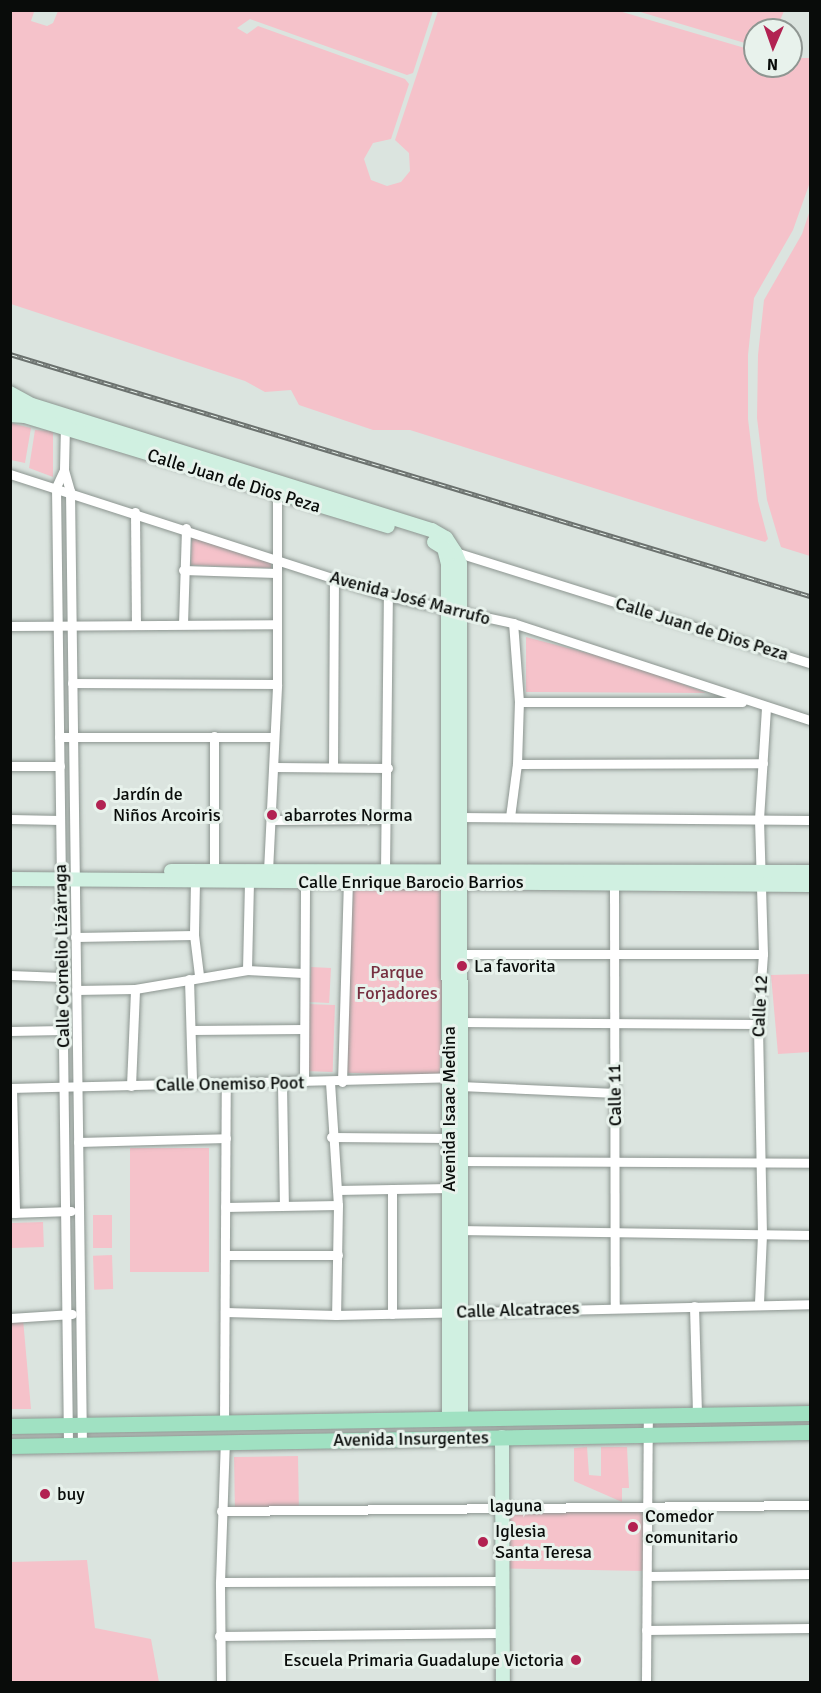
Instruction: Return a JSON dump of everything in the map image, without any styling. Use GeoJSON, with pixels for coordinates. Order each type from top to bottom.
{"type":"FeatureCollection","features":[{"type":"Feature","properties":{"kind":"main road","name":"Avenida Insurgentes"},"geometry":{"type":"LineString","coordinates":[[10,1426],[810,1413]]}},
{"type":"Feature","properties":{"kind":"main road"},"geometry":{"type":"LineString","coordinates":[[355,1420],[356,1440]]}},
{"type":"Feature","properties":{"kind":"main road","name":"Avenida Insurgentes"},"geometry":{"type":"LineString","coordinates":[[10,1446],[648,1436],[810,1431]]}},
{"type":"Feature","properties":{"kind":"street","name":"Calle Juan de Dios Peza"},"geometry":{"type":"LineString","coordinates":[[10,393],[65,422],[277,489],[432,530],[446,538],[450,550],[810,663]]}},
{"type":"Feature","properties":{"kind":"street","name":"Calle Juan de Dios Peza"},"geometry":{"type":"LineString","coordinates":[[10,404],[32,405]]}},
{"type":"Feature","properties":{"kind":"street","name":"Calle Juan de Dios Peza"},"geometry":{"type":"LineString","coordinates":[[10,415],[65,422]]}},
{"type":"Feature","properties":{"kind":"street","name":"Calle Cornelio Lizárraga"},"geometry":{"type":"LineString","coordinates":[[65,422],[64,470],[70,491],[73,736],[62,977],[67,1315],[75,1426]]}},
{"type":"Feature","properties":{"kind":"street","name":"Calle Cornelio Lizárraga"},"geometry":{"type":"LineString","coordinates":[[64,470],[56,487],[60,820],[75,937],[80,1312],[75,1445]]}},
{"type":"Feature","properties":{"kind":"street","name":"Avenida José Marrufo"},"geometry":{"type":"LineString","coordinates":[[10,474],[186,528],[388,596],[513,623],[766,708],[810,720]]}},
{"type":"Feature","properties":{"kind":"street"},"geometry":{"type":"LineString","coordinates":[[268,871],[277,684],[277,489]]}},
{"type":"Feature","properties":{"kind":"street"},"geometry":{"type":"LineString","coordinates":[[135,512],[136,624]]}},
{"type":"Feature","properties":{"kind":"street"},"geometry":{"type":"LineString","coordinates":[[183,624],[186,528]]}},
{"type":"Feature","properties":{"kind":"street","name":"Avenida Isaac Medina"},"geometry":{"type":"LineString","coordinates":[[450,550],[460,564],[454,612],[456,1080],[460,1161],[460,1230],[455,1312]]}},
{"type":"Feature","properties":{"kind":"street"},"geometry":{"type":"LineString","coordinates":[[183,570],[276,573]]}},
{"type":"Feature","properties":{"kind":"street"},"geometry":{"type":"LineString","coordinates":[[333,767],[334,579]]}},
{"type":"Feature","properties":{"kind":"street"},"geometry":{"type":"LineString","coordinates":[[385,872],[388,768],[388,596]]}},
{"type":"Feature","properties":{"kind":"street"},"geometry":{"type":"LineString","coordinates":[[510,817],[517,764],[519,702],[513,623]]}},
{"type":"Feature","properties":{"kind":"street"},"geometry":{"type":"LineString","coordinates":[[10,626],[276,624]]}},
{"type":"Feature","properties":{"kind":"street"},"geometry":{"type":"LineString","coordinates":[[72,682],[277,684]]}},
{"type":"Feature","properties":{"kind":"street"},"geometry":{"type":"LineString","coordinates":[[519,702],[749,702]]}},
{"type":"Feature","properties":{"kind":"street","name":"Calle 12"},"geometry":{"type":"LineString","coordinates":[[759,1304],[762,1235],[758,1024],[763,954],[759,819],[766,708]]}},
{"type":"Feature","properties":{"kind":"street"},"geometry":{"type":"LineString","coordinates":[[214,736],[214,871]]}},
{"type":"Feature","properties":{"kind":"street"},"geometry":{"type":"LineString","coordinates":[[59,737],[274,737]]}},
{"type":"Feature","properties":{"kind":"street"},"geometry":{"type":"LineString","coordinates":[[517,764],[763,763]]}},
{"type":"Feature","properties":{"kind":"street"},"geometry":{"type":"LineString","coordinates":[[10,766],[60,765]]}},
{"type":"Feature","properties":{"kind":"street"},"geometry":{"type":"LineString","coordinates":[[274,767],[388,768]]}},
{"type":"Feature","properties":{"kind":"street"},"geometry":{"type":"LineString","coordinates":[[454,817],[810,820]]}},
{"type":"Feature","properties":{"kind":"street"},"geometry":{"type":"LineString","coordinates":[[10,819],[60,820]]}},
{"type":"Feature","properties":{"kind":"street"},"geometry":{"type":"LineString","coordinates":[[271,820],[385,819]]}},
{"type":"Feature","properties":{"kind":"street","name":"Calle Enrique Barocio Barrios"},"geometry":{"type":"LineString","coordinates":[[10,871],[249,881],[385,872],[614,883],[759,878],[810,872]]}},
{"type":"Feature","properties":{"kind":"street","name":"Calle Enrique Barocio Barrios"},"geometry":{"type":"LineString","coordinates":[[10,879],[68,875],[268,871],[348,882],[454,877],[759,878],[810,885]]}},
{"type":"Feature","properties":{"kind":"street"},"geometry":{"type":"LineString","coordinates":[[304,1082],[305,876]]}},
{"type":"Feature","properties":{"kind":"street","name":"Avenida Isaac Medina"},"geometry":{"type":"LineString","coordinates":[[454,877],[460,954],[460,1022],[449,1138],[455,1312],[455,1418]]}},
{"type":"Feature","properties":{"kind":"street"},"geometry":{"type":"LineString","coordinates":[[195,880],[194,935],[199,975]]}},
{"type":"Feature","properties":{"kind":"street"},"geometry":{"type":"LineString","coordinates":[[247,970],[249,881]]}},
{"type":"Feature","properties":{"kind":"street"},"geometry":{"type":"LineString","coordinates":[[342,1082],[348,882]]}},
{"type":"Feature","properties":{"kind":"street","name":"Calle 11"},"geometry":{"type":"LineString","coordinates":[[614,883],[615,1307]]}},
{"type":"Feature","properties":{"kind":"street"},"geometry":{"type":"LineString","coordinates":[[75,937],[194,935]]}},
{"type":"Feature","properties":{"kind":"street"},"geometry":{"type":"LineString","coordinates":[[460,954],[614,956],[763,954]]}},
{"type":"Feature","properties":{"kind":"street"},"geometry":{"type":"LineString","coordinates":[[76,990],[135,989],[199,975],[247,970],[303,973]]}},
{"type":"Feature","properties":{"kind":"street"},"geometry":{"type":"LineString","coordinates":[[10,975],[62,977]]}},
{"type":"Feature","properties":{"kind":"street"},"geometry":{"type":"LineString","coordinates":[[189,979],[192,1083]]}},
{"type":"Feature","properties":{"kind":"street"},"geometry":{"type":"LineString","coordinates":[[131,1086],[135,989]]}},
{"type":"Feature","properties":{"kind":"street"},"geometry":{"type":"LineString","coordinates":[[460,1022],[758,1024]]}},
{"type":"Feature","properties":{"kind":"street"},"geometry":{"type":"LineString","coordinates":[[191,1030],[304,1029]]}},
{"type":"Feature","properties":{"kind":"street"},"geometry":{"type":"LineString","coordinates":[[10,1030],[63,1030]]}},
{"type":"Feature","properties":{"kind":"street","name":"Calle Onemiso Poot"},"geometry":{"type":"LineString","coordinates":[[11,1088],[456,1080],[616,1093]]}},
{"type":"Feature","properties":{"kind":"street"},"geometry":{"type":"LineString","coordinates":[[330,1082],[331,1137],[338,1190],[339,1255],[336,1315]]}},
{"type":"Feature","properties":{"kind":"street"},"geometry":{"type":"LineString","coordinates":[[282,1083],[284,1204]]}},
{"type":"Feature","properties":{"kind":"street"},"geometry":{"type":"LineString","coordinates":[[224,1424],[226,1084]]}},
{"type":"Feature","properties":{"kind":"street"},"geometry":{"type":"LineString","coordinates":[[11,1088],[13,1213],[79,1211]]}},
{"type":"Feature","properties":{"kind":"street"},"geometry":{"type":"LineString","coordinates":[[331,1137],[449,1138]]}},
{"type":"Feature","properties":{"kind":"street"},"geometry":{"type":"LineString","coordinates":[[78,1142],[226,1138]]}},
{"type":"Feature","properties":{"kind":"street"},"geometry":{"type":"LineString","coordinates":[[460,1161],[810,1163]]}},
{"type":"Feature","properties":{"kind":"street"},"geometry":{"type":"LineString","coordinates":[[338,1190],[449,1188]]}},
{"type":"Feature","properties":{"kind":"street"},"geometry":{"type":"LineString","coordinates":[[392,1189],[393,1314]]}},
{"type":"Feature","properties":{"kind":"street"},"geometry":{"type":"LineString","coordinates":[[225,1207],[284,1204],[338,1206]]}},
{"type":"Feature","properties":{"kind":"street"},"geometry":{"type":"LineString","coordinates":[[460,1230],[810,1235]]}},
{"type":"Feature","properties":{"kind":"street"},"geometry":{"type":"LineString","coordinates":[[226,1255],[339,1255]]}},
{"type":"Feature","properties":{"kind":"street","name":"Calle Alcatraces"},"geometry":{"type":"LineString","coordinates":[[225,1312],[336,1315],[810,1304]]}},
{"type":"Feature","properties":{"kind":"street"},"geometry":{"type":"LineString","coordinates":[[694,1306],[697,1416]]}},
{"type":"Feature","properties":{"kind":"street"},"geometry":{"type":"LineString","coordinates":[[10,1318],[67,1315],[80,1312]]}},
{"type":"Feature","properties":{"kind":"street"},"geometry":{"type":"LineString","coordinates":[[646,1683],[648,1417]]}},
{"type":"Feature","properties":{"kind":"street"},"geometry":{"type":"LineString","coordinates":[[502,1437],[503,1683]]}},
{"type":"Feature","properties":{"kind":"street"},"geometry":{"type":"LineString","coordinates":[[221,1683],[219,1636],[221,1511],[225,1442]]}},
{"type":"Feature","properties":{"kind":"street","name":"laguna"},"geometry":{"type":"LineString","coordinates":[[221,1511],[648,1504],[810,1505]]}},
{"type":"Feature","properties":{"kind":"street"},"geometry":{"type":"LineString","coordinates":[[647,1576],[810,1574]]}},
{"type":"Feature","properties":{"kind":"street"},"geometry":{"type":"LineString","coordinates":[[220,1582],[503,1581]]}},
{"type":"Feature","properties":{"kind":"street"},"geometry":{"type":"LineString","coordinates":[[646,1630],[810,1628]]}},
{"type":"Feature","properties":{"kind":"street"},"geometry":{"type":"LineString","coordinates":[[219,1636],[503,1633]]}},
{"type":"Feature","properties":{"kind":"green space"},"geometry":{"type":"Polygon","coordinates":[[[11,11],[45,11],[34,12],[31,21],[47,26],[53,23],[58,11],[433,11],[413,73],[407,75],[250,19],[237,28],[247,34],[258,26],[405,79],[409,84],[391,139],[373,143],[364,159],[371,180],[387,186],[401,182],[410,171],[409,153],[395,140],[438,11],[619,11],[743,47],[743,78],[803,78],[803,58],[810,58],[810,182],[793,230],[754,298],[748,355],[748,419],[758,501],[768,539],[765,542],[410,430],[373,430],[299,405],[291,390],[265,392],[245,381],[11,304],[11,11]]]}},
{"type":"Feature","properties":{"kind":"green space"},"geometry":{"type":"Polygon","coordinates":[[[637,11],[784,11],[781,18],[743,18],[743,42],[637,11]]]}},
{"type":"Feature","properties":{"kind":"green space"},"geometry":{"type":"Polygon","coordinates":[[[810,210],[810,556],[781,547],[767,500],[757,418],[758,355],[764,300],[802,234],[810,210]]]}},
{"type":"Feature","properties":{"kind":"green space"},"geometry":{"type":"Polygon","coordinates":[[[11,423],[31,428],[25,463],[11,460],[11,423]]]}},
{"type":"Feature","properties":{"kind":"green space"},"geometry":{"type":"Polygon","coordinates":[[[35,430],[53,431],[53,477],[29,468],[35,430]]]}},
{"type":"Feature","properties":{"kind":"green space"},"geometry":{"type":"Polygon","coordinates":[[[192,535],[271,562],[271,568],[191,565],[192,535]]]}},
{"type":"Feature","properties":{"kind":"green space"},"geometry":{"type":"Polygon","coordinates":[[[526,637],[633,665],[706,693],[526,692],[526,637]]]}},
{"type":"Feature","properties":{"kind":"green space","name":"Parque Forjadores"},"geometry":{"type":"Polygon","coordinates":[[[353,885],[446,888],[439,1076],[346,1073],[353,885]]]}},
{"type":"Feature","properties":{"kind":"green space"},"geometry":{"type":"Polygon","coordinates":[[[311,967],[331,968],[329,1003],[309,1002],[311,967]]]}},
{"type":"Feature","properties":{"kind":"green space"},"geometry":{"type":"Polygon","coordinates":[[[810,974],[810,1052],[778,1054],[771,975],[810,974]]]}},
{"type":"Feature","properties":{"kind":"green space"},"geometry":{"type":"Polygon","coordinates":[[[307,1004],[335,1005],[333,1072],[305,1071],[307,1004]]]}},
{"type":"Feature","properties":{"kind":"green space"},"geometry":{"type":"Polygon","coordinates":[[[130,1148],[209,1148],[209,1272],[130,1272],[130,1148]]]}},
{"type":"Feature","properties":{"kind":"green space"},"geometry":{"type":"Polygon","coordinates":[[[93,1215],[112,1215],[112,1248],[93,1248],[93,1215]]]}},
{"type":"Feature","properties":{"kind":"green space"},"geometry":{"type":"Polygon","coordinates":[[[43,1222],[44,1247],[12,1248],[11,1223],[43,1222]]]}},
{"type":"Feature","properties":{"kind":"green space"},"geometry":{"type":"Polygon","coordinates":[[[112,1255],[113,1289],[94,1290],[93,1256],[112,1255]]]}},
{"type":"Feature","properties":{"kind":"green space"},"geometry":{"type":"Polygon","coordinates":[[[23,1319],[31,1409],[11,1409],[10,1320],[23,1319]]]}},
{"type":"Feature","properties":{"kind":"green space"},"geometry":{"type":"Polygon","coordinates":[[[587,1447],[589,1475],[601,1476],[601,1447],[627,1447],[629,1488],[622,1488],[622,1502],[574,1481],[574,1448],[587,1447]]]}},
{"type":"Feature","properties":{"kind":"green space"},"geometry":{"type":"Polygon","coordinates":[[[298,1456],[299,1507],[235,1508],[234,1457],[298,1456]]]}},
{"type":"Feature","properties":{"kind":"green space"},"geometry":{"type":"Polygon","coordinates":[[[504,1504],[646,1506],[645,1571],[503,1569],[504,1504]]]}},
{"type":"Feature","properties":{"kind":"green space"},"geometry":{"type":"Polygon","coordinates":[[[87,1560],[95,1628],[151,1639],[159,1682],[11,1682],[11,1562],[87,1560]]]}},
{"type":"Feature","properties":{"kind":"railway"},"geometry":{"type":"LineString","coordinates":[[10,354],[810,596]]}},
{"type":"Feature","properties":{"kind":"place","name":"Jardín de Niños Arcoiris"},"geometry":{"type":"Point","coordinates":[101,805]}},
{"type":"Feature","properties":{"kind":"place","name":"abarrotes Norma"},"geometry":{"type":"Point","coordinates":[272,815]}},
{"type":"Feature","properties":{"kind":"place","name":"La favorita"},"geometry":{"type":"Point","coordinates":[462,966]}},
{"type":"Feature","properties":{"kind":"place","name":"buy"},"geometry":{"type":"Point","coordinates":[45,1494]}},
{"type":"Feature","properties":{"kind":"place","name":"Comedor comunitario"},"geometry":{"type":"Point","coordinates":[633,1527]}},
{"type":"Feature","properties":{"kind":"place","name":"Iglesia Santa Teresa"},"geometry":{"type":"Point","coordinates":[483,1542]}},
{"type":"Feature","properties":{"kind":"place","name":"Escuela Primaria Guadalupe Victoria"},"geometry":{"type":"Point","coordinates":[576,1660]}}]}
